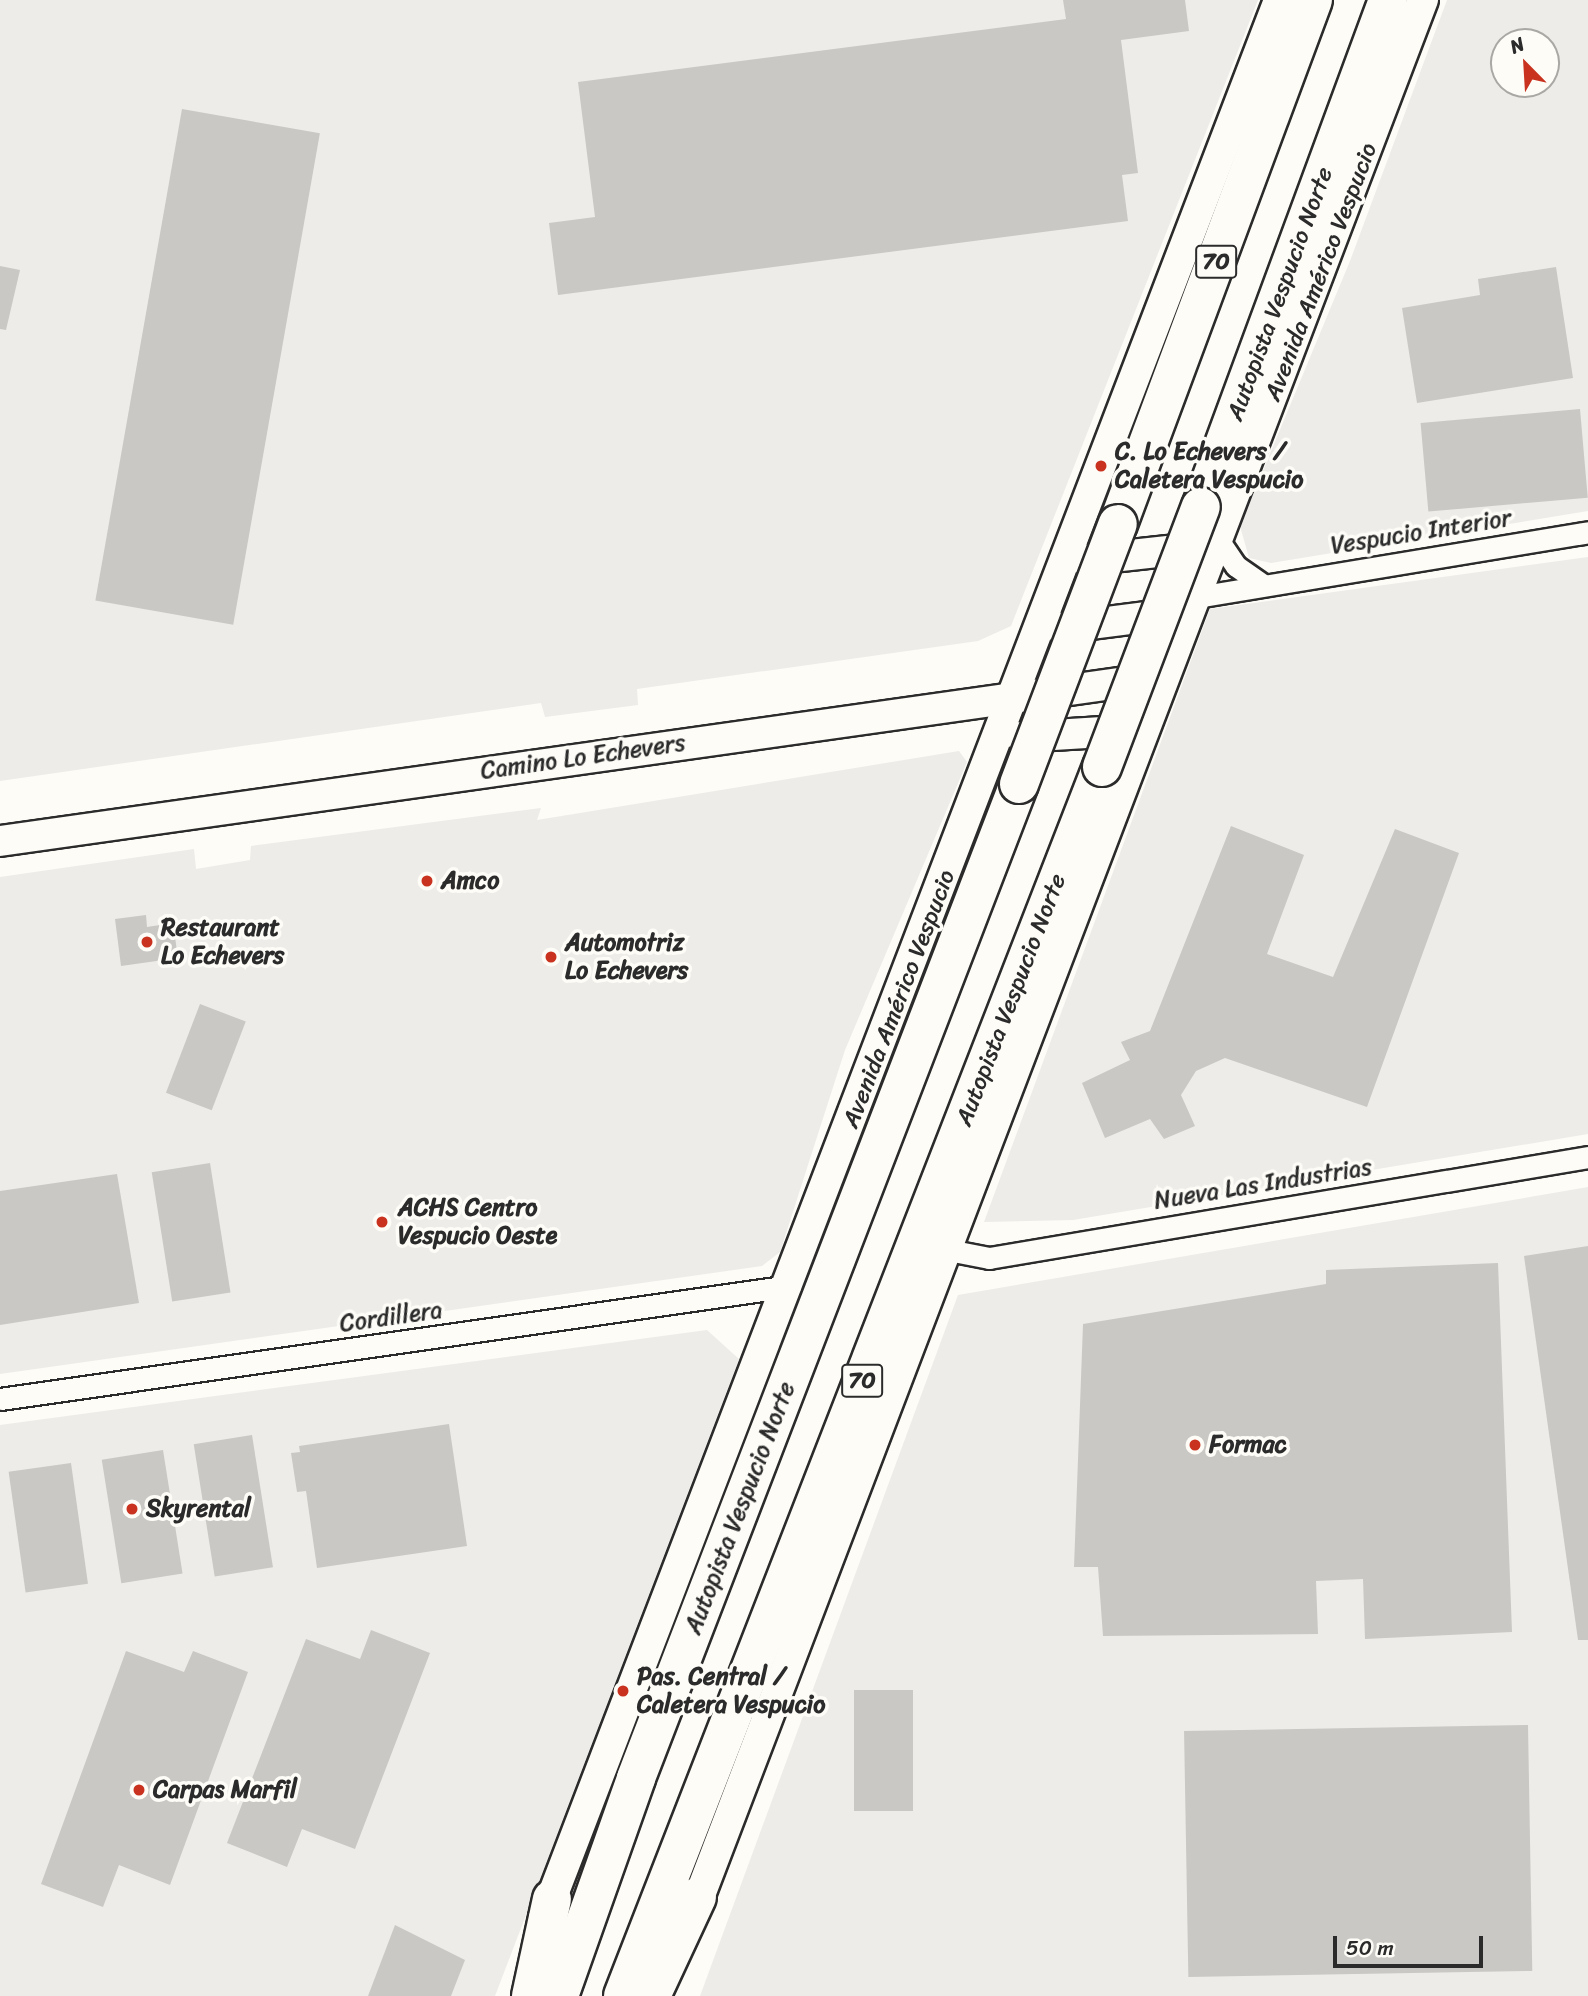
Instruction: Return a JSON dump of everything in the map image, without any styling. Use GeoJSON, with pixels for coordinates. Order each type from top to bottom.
{"type":"FeatureCollection","features":[{"type":"Feature","properties":{"kind":"highway","name":"Autopista Vespucio Norte"},"geometry":{"type":"LineString","coordinates":[[559,1996],[636,1778],[1118,524],[1313,0]]}},
{"type":"Feature","properties":{"kind":"highway","name":"Autopista Vespucio Norte"},"geometry":{"type":"LineString","coordinates":[[623,1996],[1202,507],[1388,0]]}},
{"type":"Feature","properties":{"kind":"highway"},"geometry":{"type":"LineString","coordinates":[[651,1996],[697,1897]]}},
{"type":"Feature","properties":{"kind":"highway"},"geometry":{"type":"LineString","coordinates":[[531,1996],[552,1899]]}},
{"type":"Feature","properties":{"kind":"main road","name":"Avenida Américo Vespucio"},"geometry":{"type":"LineString","coordinates":[[516,1996],[1041,630],[1279,0]]}},
{"type":"Feature","properties":{"kind":"main road","name":"Avenida Américo Vespucio"},"geometry":{"type":"LineString","coordinates":[[667,1996],[697,1897],[948,1250],[1423,0]]}},
{"type":"Feature","properties":{"kind":"main road"},"geometry":{"type":"LineString","coordinates":[[1067,559],[1164,555],[1219,541]]}},
{"type":"Feature","properties":{"kind":"main road"},"geometry":{"type":"LineString","coordinates":[[1041,630],[1194,604]]}},
{"type":"Feature","properties":{"kind":"main road","name":"Camino Lo Echevers"},"geometry":{"type":"LineString","coordinates":[[0,841],[1167,676]]}},
{"type":"Feature","properties":{"kind":"main road"},"geometry":{"type":"LineString","coordinates":[[953,708],[979,723],[995,748],[1069,730],[1146,731]]}},
{"type":"Feature","properties":{"kind":"street","name":"Vespucio Interior"},"geometry":{"type":"LineString","coordinates":[[1194,604],[1262,584],[1588,532]]}},
{"type":"Feature","properties":{"kind":"street"},"geometry":{"type":"LineString","coordinates":[[1219,541],[1236,566],[1262,584]]}},
{"type":"Feature","properties":{"kind":"street","name":"Nueva Las Industrias"},"geometry":{"type":"LineString","coordinates":[[948,1250],[989,1258],[1588,1157]]}},
{"type":"Feature","properties":{"kind":"street","name":"Cordillera"},"geometry":{"type":"LineString","coordinates":[[0,1399],[790,1286]]}},
{"type":"Feature","properties":{"kind":"shaded area"},"geometry":{"type":"Polygon","coordinates":[[[0,0],[1258,0],[1011,626],[978,641],[637,689],[638,705],[545,717],[541,703],[0,781],[0,0]]]}},
{"type":"Feature","properties":{"kind":"shaded area"},"geometry":{"type":"Polygon","coordinates":[[[1447,0],[1588,0],[1588,511],[1271,563],[1249,558],[1240,526],[1350,261],[1447,0]]]}},
{"type":"Feature","properties":{"kind":"shaded area"},"geometry":{"type":"Polygon","coordinates":[[[1588,557],[1588,1134],[1073,1220],[984,1222],[1210,609],[1588,557]]]}},
{"type":"Feature","properties":{"kind":"shaded area"},"geometry":{"type":"Polygon","coordinates":[[[959,751],[967,762],[845,1050],[780,1252],[762,1266],[0,1374],[0,877],[194,849],[196,869],[250,860],[251,846],[541,808],[537,820],[959,751]]]}},
{"type":"Feature","properties":{"kind":"shaded area"},"geometry":{"type":"Polygon","coordinates":[[[1588,1187],[1588,1996],[700,1996],[958,1295],[1588,1187]]]}},
{"type":"Feature","properties":{"kind":"shaded area"},"geometry":{"type":"Polygon","coordinates":[[[707,1330],[739,1359],[495,1996],[0,1996],[0,1425],[707,1330]]]}},
{"type":"Feature","properties":{"kind":"building"},"geometry":{"type":"Polygon","coordinates":[[[1063,0],[1185,0],[1189,31],[1121,40],[1138,173],[1122,175],[1128,221],[558,295],[549,223],[595,217],[578,82],[1066,19],[1063,0]]]}},
{"type":"Feature","properties":{"kind":"building"},"geometry":{"type":"Polygon","coordinates":[[[182,109],[320,133],[233,625],[95,600],[182,109]]]}},
{"type":"Feature","properties":{"kind":"building"},"geometry":{"type":"Polygon","coordinates":[[[0,266],[20,270],[6,330],[0,329],[0,266]]]}},
{"type":"Feature","properties":{"kind":"building"},"geometry":{"type":"Polygon","coordinates":[[[1556,267],[1573,378],[1417,403],[1402,308],[1480,295],[1478,279],[1556,267]]]}},
{"type":"Feature","properties":{"kind":"building"},"geometry":{"type":"Polygon","coordinates":[[[1580,409],[1588,498],[1428,512],[1421,423],[1580,409]]]}},
{"type":"Feature","properties":{"kind":"building"},"geometry":{"type":"Polygon","coordinates":[[[1231,826],[1304,855],[1267,954],[1333,977],[1395,829],[1459,853],[1367,1107],[1225,1058],[1196,1071],[1181,1095],[1195,1126],[1164,1139],[1150,1119],[1105,1138],[1082,1083],[1130,1060],[1121,1042],[1150,1031],[1231,826]]]}},
{"type":"Feature","properties":{"kind":"building","name":"Restaurant Lo Echevers"},"geometry":{"type":"Polygon","coordinates":[[[146,915],[147,927],[173,923],[178,958],[121,966],[115,919],[146,915]]]}},
{"type":"Feature","properties":{"kind":"building"},"geometry":{"type":"Polygon","coordinates":[[[200,1004],[246,1022],[212,1110],[166,1093],[200,1004]]]}},
{"type":"Feature","properties":{"kind":"building"},"geometry":{"type":"Polygon","coordinates":[[[210,1163],[230,1292],[172,1302],[152,1172],[210,1163]]]}},
{"type":"Feature","properties":{"kind":"building"},"geometry":{"type":"Polygon","coordinates":[[[117,1174],[139,1303],[0,1325],[0,1191],[117,1174]]]}},
{"type":"Feature","properties":{"kind":"building"},"geometry":{"type":"Polygon","coordinates":[[[1588,1246],[1588,1640],[1578,1640],[1524,1256],[1588,1246]]]}},
{"type":"Feature","properties":{"kind":"building"},"geometry":{"type":"Polygon","coordinates":[[[1498,1263],[1512,1632],[1365,1639],[1363,1579],[1316,1581],[1318,1634],[1103,1636],[1098,1567],[1074,1567],[1083,1324],[1326,1284],[1326,1270],[1498,1263]]]}},
{"type":"Feature","properties":{"kind":"building"},"geometry":{"type":"Polygon","coordinates":[[[449,1424],[467,1546],[317,1568],[306,1491],[297,1492],[291,1453],[300,1452],[299,1446],[449,1424]]]}},
{"type":"Feature","properties":{"kind":"building"},"geometry":{"type":"Polygon","coordinates":[[[252,1435],[273,1567],[215,1577],[194,1444],[252,1435]]]}},
{"type":"Feature","properties":{"kind":"building"},"geometry":{"type":"Polygon","coordinates":[[[163,1450],[183,1573],[121,1583],[102,1460],[163,1450]]]}},
{"type":"Feature","properties":{"kind":"building"},"geometry":{"type":"Polygon","coordinates":[[[71,1463],[88,1584],[26,1593],[9,1472],[71,1463]]]}},
{"type":"Feature","properties":{"kind":"building"},"geometry":{"type":"Polygon","coordinates":[[[371,1630],[430,1653],[355,1849],[302,1829],[287,1867],[227,1843],[306,1639],[360,1659],[371,1630]]]}},
{"type":"Feature","properties":{"kind":"building","name":"Carpas Marfil"},"geometry":{"type":"Polygon","coordinates":[[[126,1651],[184,1672],[193,1651],[248,1672],[170,1885],[119,1865],[103,1907],[41,1884],[126,1651]]]}},
{"type":"Feature","properties":{"kind":"building"},"geometry":{"type":"Polygon","coordinates":[[[854,1690],[913,1690],[913,1811],[854,1811],[854,1690]]]}},
{"type":"Feature","properties":{"kind":"building"},"geometry":{"type":"Polygon","coordinates":[[[1528,1725],[1532,1971],[1188,1977],[1184,1731],[1528,1725]]]}},
{"type":"Feature","properties":{"kind":"building"},"geometry":{"type":"Polygon","coordinates":[[[395,1925],[465,1960],[451,1996],[368,1996],[395,1925]]]}},
{"type":"Feature","properties":{"kind":"place","name":"C. Lo Echevers / Caletera Vespucio"},"geometry":{"type":"Point","coordinates":[1101,466]}},
{"type":"Feature","properties":{"kind":"place","name":"Amco"},"geometry":{"type":"Point","coordinates":[427,881]}},
{"type":"Feature","properties":{"kind":"place","name":"Restaurant Lo Echevers"},"geometry":{"type":"Point","coordinates":[147,942]}},
{"type":"Feature","properties":{"kind":"place","name":"Automotriz Lo Echevers"},"geometry":{"type":"Point","coordinates":[551,957]}},
{"type":"Feature","properties":{"kind":"place","name":"ACHS Centro Vespucio Oeste"},"geometry":{"type":"Point","coordinates":[382,1222]}},
{"type":"Feature","properties":{"kind":"place","name":"Formac"},"geometry":{"type":"Point","coordinates":[1195,1445]}},
{"type":"Feature","properties":{"kind":"place","name":"Skyrental"},"geometry":{"type":"Point","coordinates":[132,1509]}},
{"type":"Feature","properties":{"kind":"place","name":"Pas. Central / Caletera Vespucio"},"geometry":{"type":"Point","coordinates":[623,1691]}},
{"type":"Feature","properties":{"kind":"place","name":"Carpas Marfil"},"geometry":{"type":"Point","coordinates":[139,1790]}}]}
